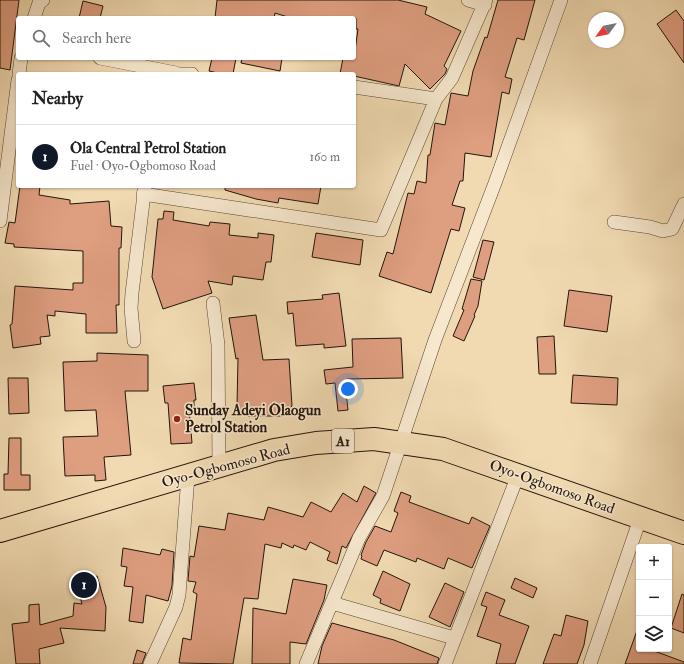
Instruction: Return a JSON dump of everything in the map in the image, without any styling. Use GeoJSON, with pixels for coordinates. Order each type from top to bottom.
{"type":"FeatureCollection","features":[{"type":"Feature","properties":{"kind":"highway","name":"Oyo-Ogbomoso Road"},"geometry":{"type":"LineString","coordinates":[[0,531],[274,450],[316,444],[374,439],[443,449],[640,519],[684,533]]}},
{"type":"Feature","properties":{"kind":"street"},"geometry":{"type":"LineString","coordinates":[[35,16],[39,3],[43,0]]}},
{"type":"Feature","properties":{"kind":"street"},"geometry":{"type":"LineString","coordinates":[[134,341],[131,308],[144,190],[381,230],[436,99],[452,78],[485,2],[468,0]]}},
{"type":"Feature","properties":{"kind":"street"},"geometry":{"type":"LineString","coordinates":[[306,664],[358,538],[383,496],[435,340],[496,183],[561,0]]}},
{"type":"Feature","properties":{"kind":"street"},"geometry":{"type":"LineString","coordinates":[[19,72],[21,60]]}},
{"type":"Feature","properties":{"kind":"street"},"geometry":{"type":"LineString","coordinates":[[110,60],[166,72]]}},
{"type":"Feature","properties":{"kind":"street"},"geometry":{"type":"LineString","coordinates":[[356,87],[436,99]]}},
{"type":"Feature","properties":{"kind":"street"},"geometry":{"type":"LineString","coordinates":[[0,221],[16,96]]}},
{"type":"Feature","properties":{"kind":"street"},"geometry":{"type":"LineString","coordinates":[[614,222],[650,227],[663,232],[672,229],[684,204]]}},
{"type":"Feature","properties":{"kind":"street"},"geometry":{"type":"LineString","coordinates":[[213,303],[218,345],[219,466]]}},
{"type":"Feature","properties":{"kind":"street"},"geometry":{"type":"LineString","coordinates":[[445,664],[518,475]]}},
{"type":"Feature","properties":{"kind":"street"},"geometry":{"type":"LineString","coordinates":[[150,664],[176,607],[179,595],[188,476]]}},
{"type":"Feature","properties":{"kind":"street"},"geometry":{"type":"LineString","coordinates":[[590,664],[640,519]]}},
{"type":"Feature","properties":{"kind":"street"},"geometry":{"type":"LineString","coordinates":[[332,602],[454,638]]}},
{"type":"Feature","properties":{"kind":"building"},"geometry":{"type":"Polygon","coordinates":[[[0,0],[19,0],[10,70],[0,68],[0,0]]]}},
{"type":"Feature","properties":{"kind":"building"},"geometry":{"type":"Polygon","coordinates":[[[217,0],[398,0],[427,7],[425,14],[461,31],[444,66],[447,69],[445,74],[430,89],[405,64],[399,86],[356,76],[356,72],[340,72],[343,60],[356,60],[358,29],[356,29],[356,16],[285,16],[275,13],[274,16],[215,16],[217,0]]]}},
{"type":"Feature","properties":{"kind":"building"},"geometry":{"type":"Polygon","coordinates":[[[498,0],[535,0],[524,40],[517,38],[505,77],[512,79],[509,94],[502,92],[491,157],[465,153],[463,181],[460,181],[452,205],[465,208],[459,231],[451,229],[431,293],[379,276],[387,252],[393,254],[408,193],[414,194],[417,181],[426,183],[428,155],[430,155],[435,123],[445,125],[451,93],[468,96],[473,71],[485,37],[487,38],[498,0]]]}},
{"type":"Feature","properties":{"kind":"building"},"geometry":{"type":"Polygon","coordinates":[[[83,1],[103,6],[100,16],[79,16],[83,1]]]}},
{"type":"Feature","properties":{"kind":"building"},"geometry":{"type":"Polygon","coordinates":[[[676,10],[684,21],[684,63],[657,24],[676,10]]]}},
{"type":"Feature","properties":{"kind":"building"},"geometry":{"type":"Polygon","coordinates":[[[212,60],[236,60],[233,72],[209,71],[212,60]]]}},
{"type":"Feature","properties":{"kind":"building"},"geometry":{"type":"Polygon","coordinates":[[[242,60],[282,60],[280,71],[241,63],[242,60]]]}},
{"type":"Feature","properties":{"kind":"building"},"geometry":{"type":"Polygon","coordinates":[[[20,188],[40,188],[39,195],[70,200],[70,204],[109,201],[111,226],[122,227],[121,248],[119,248],[119,305],[116,305],[117,333],[86,333],[86,314],[55,311],[55,316],[47,315],[50,336],[40,337],[41,344],[13,348],[10,325],[12,324],[15,286],[73,290],[73,283],[83,283],[83,251],[14,247],[14,244],[5,243],[9,222],[15,223],[20,188]]]}},
{"type":"Feature","properties":{"kind":"building"},"geometry":{"type":"Polygon","coordinates":[[[225,188],[321,188],[318,204],[279,198],[278,203],[256,199],[225,190],[225,188]]]}},
{"type":"Feature","properties":{"kind":"building"},"geometry":{"type":"Polygon","coordinates":[[[164,211],[174,212],[173,220],[209,226],[210,222],[230,224],[229,235],[258,238],[258,233],[274,235],[271,262],[266,262],[263,280],[233,276],[232,285],[208,281],[212,293],[163,309],[152,277],[158,219],[163,219],[164,211]]]}},
{"type":"Feature","properties":{"kind":"building"},"geometry":{"type":"Polygon","coordinates":[[[316,233],[363,240],[360,265],[312,257],[316,233]]]}},
{"type":"Feature","properties":{"kind":"building"},"geometry":{"type":"Polygon","coordinates":[[[483,240],[494,242],[484,280],[473,277],[483,240]]]}},
{"type":"Feature","properties":{"kind":"building"},"geometry":{"type":"Polygon","coordinates":[[[471,279],[482,281],[475,316],[464,341],[453,336],[464,310],[462,309],[471,279]]]}},
{"type":"Feature","properties":{"kind":"building"},"geometry":{"type":"Polygon","coordinates":[[[569,290],[612,296],[607,332],[564,326],[569,290]]]}},
{"type":"Feature","properties":{"kind":"building"},"geometry":{"type":"Polygon","coordinates":[[[339,293],[346,346],[324,348],[324,344],[296,346],[293,313],[288,314],[287,302],[323,299],[322,295],[339,293]]]}},
{"type":"Feature","properties":{"kind":"building"},"geometry":{"type":"Polygon","coordinates":[[[256,315],[263,360],[289,359],[292,406],[282,416],[248,416],[237,406],[238,358],[236,359],[229,318],[256,315]]]}},
{"type":"Feature","properties":{"kind":"building"},"geometry":{"type":"Polygon","coordinates":[[[554,336],[556,374],[539,374],[537,337],[554,336]]]}},
{"type":"Feature","properties":{"kind":"building"},"geometry":{"type":"Polygon","coordinates":[[[401,338],[403,378],[347,379],[348,382],[345,382],[348,410],[338,411],[335,383],[326,384],[324,370],[353,367],[352,339],[401,338]]]}},
{"type":"Feature","properties":{"kind":"building"},"geometry":{"type":"Polygon","coordinates":[[[97,353],[148,355],[148,391],[125,391],[131,455],[104,457],[106,480],[95,481],[95,475],[65,476],[63,437],[98,436],[96,410],[65,411],[63,362],[97,361],[97,353]]]}},
{"type":"Feature","properties":{"kind":"building"},"geometry":{"type":"Polygon","coordinates":[[[573,375],[618,378],[617,405],[571,403],[573,375]]]}},
{"type":"Feature","properties":{"kind":"building"},"geometry":{"type":"Polygon","coordinates":[[[8,378],[28,378],[29,413],[9,414],[8,378]]]}},
{"type":"Feature","properties":{"kind":"building"},"geometry":{"type":"Polygon","coordinates":[[[194,383],[196,400],[194,400],[194,409],[189,408],[192,443],[171,444],[168,403],[165,403],[163,386],[194,383]]]}},
{"type":"Feature","properties":{"kind":"building"},"geometry":{"type":"Polygon","coordinates":[[[9,438],[21,438],[21,475],[30,475],[30,490],[4,490],[4,474],[8,474],[9,438]]]}},
{"type":"Feature","properties":{"kind":"building"},"geometry":{"type":"Polygon","coordinates":[[[364,486],[376,493],[346,548],[342,546],[337,564],[327,560],[330,552],[310,542],[306,550],[294,545],[293,548],[282,543],[281,548],[265,544],[258,599],[244,598],[233,664],[179,663],[183,638],[191,640],[197,594],[193,592],[196,582],[188,581],[190,556],[194,557],[199,526],[225,530],[228,513],[264,520],[268,507],[303,517],[311,502],[331,512],[343,493],[357,502],[364,486]]]}},
{"type":"Feature","properties":{"kind":"building"},"geometry":{"type":"Polygon","coordinates":[[[401,492],[411,496],[409,502],[469,524],[472,517],[490,526],[472,568],[448,558],[444,569],[417,558],[416,562],[384,550],[377,566],[361,559],[366,542],[375,526],[391,532],[398,513],[394,511],[401,492]]]}},
{"type":"Feature","properties":{"kind":"building"},"geometry":{"type":"Polygon","coordinates":[[[123,548],[160,555],[162,549],[174,552],[172,586],[168,601],[146,595],[143,623],[129,621],[133,587],[124,586],[127,567],[121,566],[123,548]]]}},
{"type":"Feature","properties":{"kind":"building"},"geometry":{"type":"Polygon","coordinates":[[[383,571],[410,584],[400,611],[380,603],[381,599],[373,595],[383,571]]]}},
{"type":"Feature","properties":{"kind":"building"},"geometry":{"type":"Polygon","coordinates":[[[97,576],[106,607],[105,631],[60,628],[64,643],[39,649],[40,664],[16,664],[12,624],[29,622],[29,605],[39,604],[40,625],[73,616],[74,603],[82,604],[76,582],[97,576]]]}},
{"type":"Feature","properties":{"kind":"building"},"geometry":{"type":"Polygon","coordinates":[[[515,578],[537,588],[533,598],[511,588],[515,578]]]}},
{"type":"Feature","properties":{"kind":"building"},"geometry":{"type":"Polygon","coordinates":[[[293,579],[327,585],[324,600],[306,644],[290,642],[290,664],[252,664],[253,608],[286,614],[293,579]]]}},
{"type":"Feature","properties":{"kind":"building"},"geometry":{"type":"Polygon","coordinates":[[[445,583],[464,592],[450,627],[429,617],[445,583]]]}},
{"type":"Feature","properties":{"kind":"building"},"geometry":{"type":"Polygon","coordinates":[[[486,592],[505,600],[499,615],[529,626],[515,664],[496,664],[501,644],[477,636],[487,607],[481,605],[486,592]]]}},
{"type":"Feature","properties":{"kind":"building"},"geometry":{"type":"Polygon","coordinates":[[[682,594],[684,595],[684,633],[672,628],[682,594]]]}},
{"type":"Feature","properties":{"kind":"building"},"geometry":{"type":"Polygon","coordinates":[[[566,615],[588,621],[584,645],[577,664],[543,664],[554,634],[561,636],[566,615]]]}},
{"type":"Feature","properties":{"kind":"building"},"geometry":{"type":"Polygon","coordinates":[[[332,623],[394,640],[439,658],[437,664],[318,664],[322,646],[332,623]]]}},
{"type":"Feature","properties":{"kind":"building"},"geometry":{"type":"Polygon","coordinates":[[[636,634],[636,652],[657,652],[684,662],[684,664],[625,664],[636,634]]]}},
{"type":"Feature","properties":{"kind":"building"},"geometry":{"type":"Polygon","coordinates":[[[137,650],[146,653],[142,664],[133,664],[137,650]]]}},
{"type":"Feature","properties":{"kind":"place","name":"Sunday Adeyi Olaogun Petrol Station"},"geometry":{"type":"Point","coordinates":[177,419]}},
{"type":"Feature","properties":{"kind":"place","name":"Ola Central Petrol Station"},"geometry":{"type":"Point","coordinates":[84,585]}}]}
